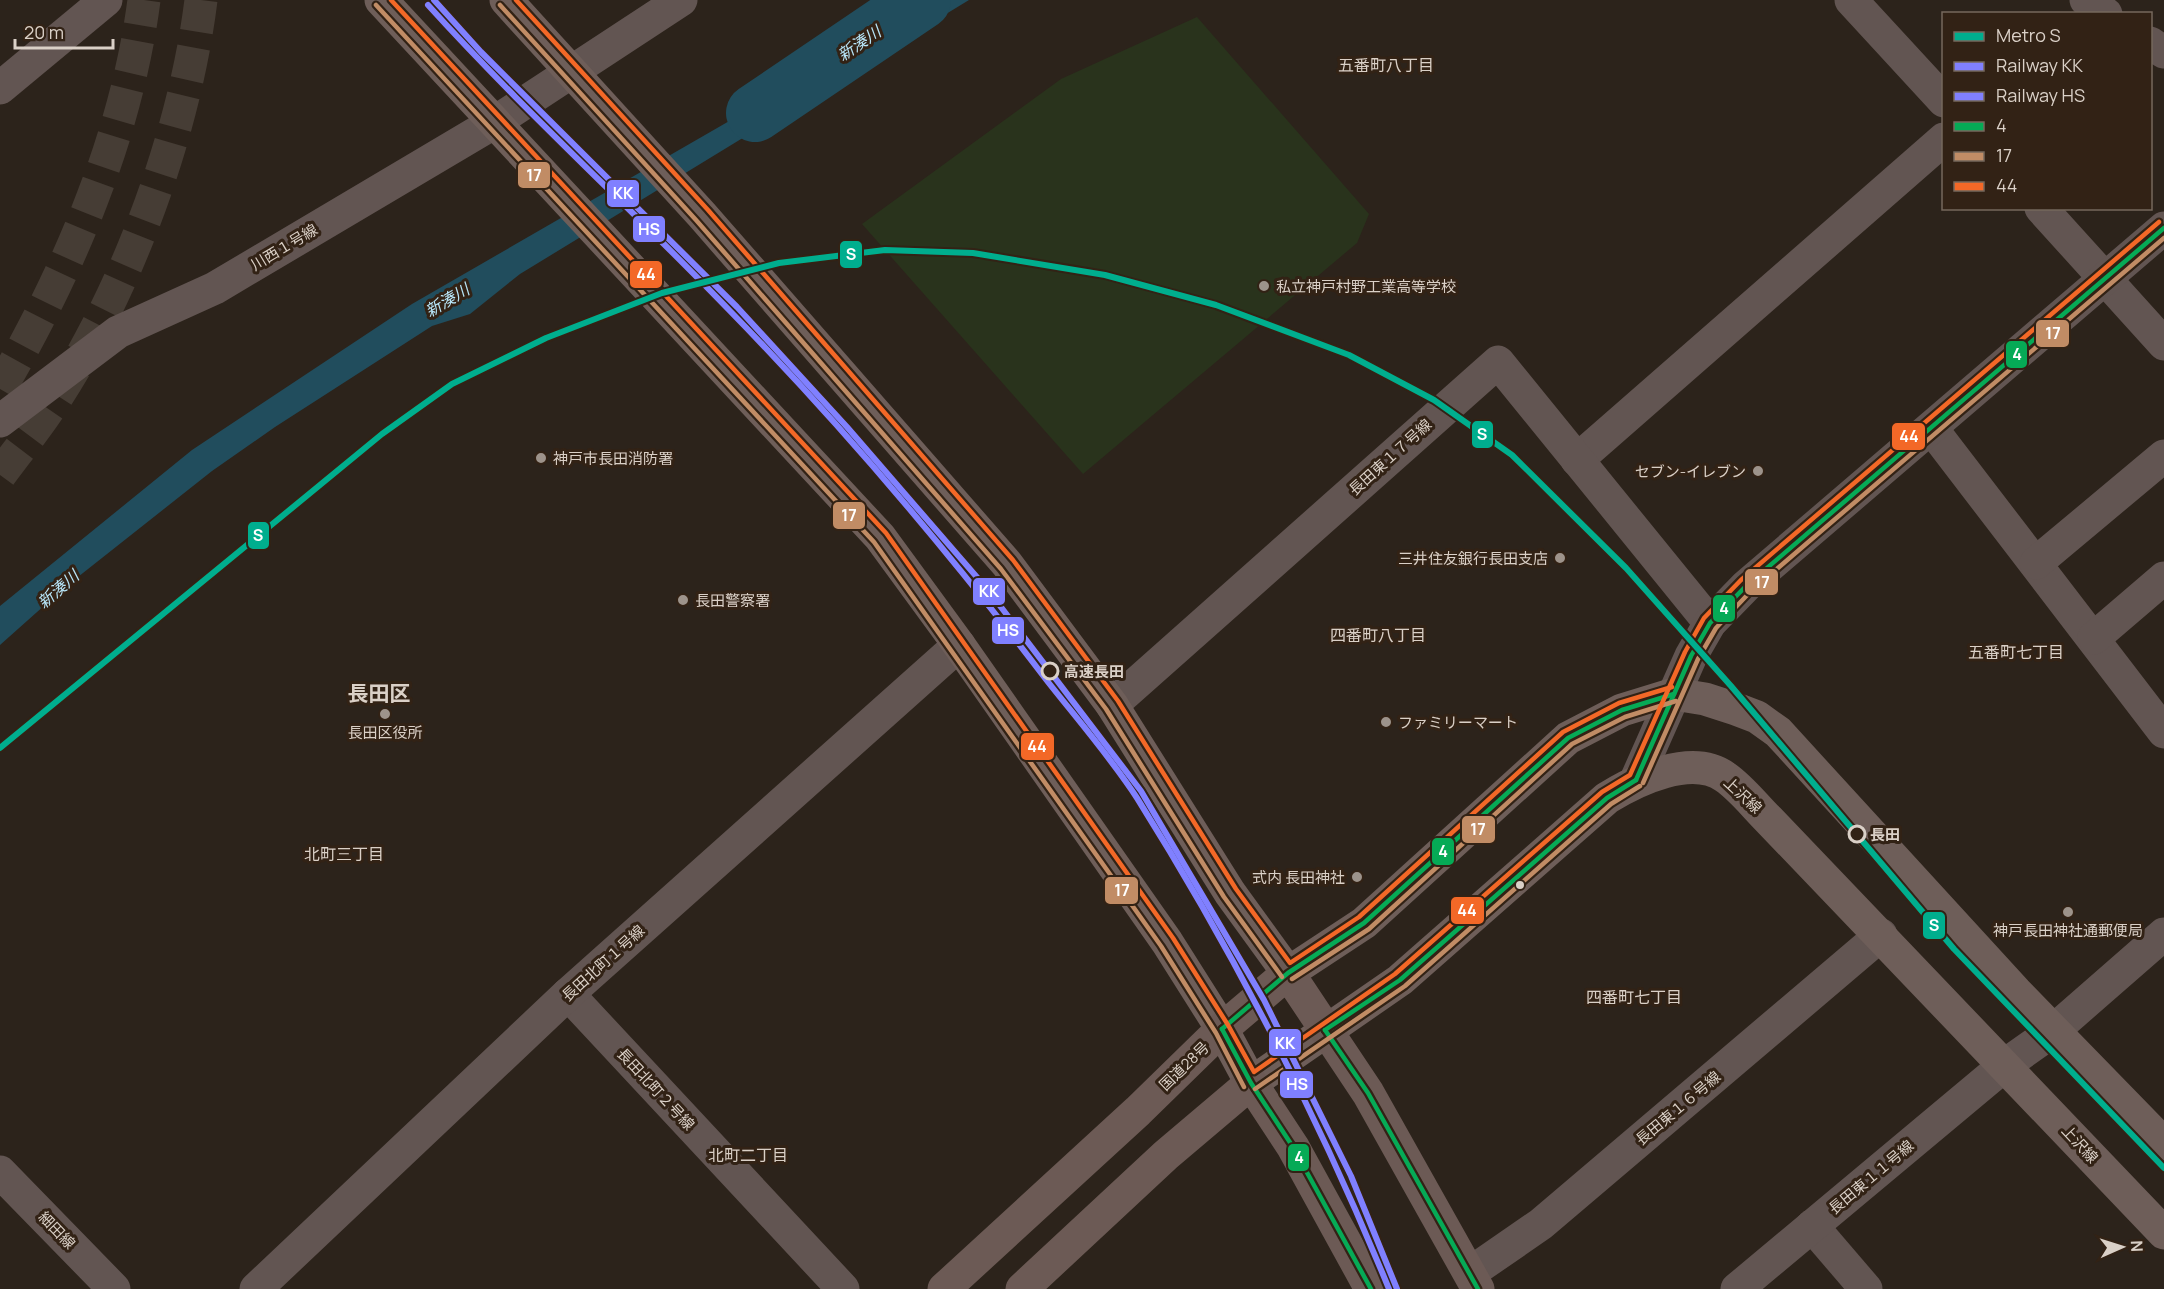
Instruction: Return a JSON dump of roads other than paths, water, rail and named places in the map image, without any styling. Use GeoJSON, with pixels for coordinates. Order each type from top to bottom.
{"type":"FeatureCollection","features":[{"type":"Feature","properties":{"kind":"highway","name":"国道28号"},"geometry":{"type":"LineString","coordinates":[[944,1289],[1138,1111],[1222,1029],[1288,973]]}},
{"type":"Feature","properties":{"kind":"highway"},"geometry":{"type":"LineString","coordinates":[[1288,973],[1368,1093],[1474,1281]]}},
{"type":"Feature","properties":{"kind":"highway"},"geometry":{"type":"LineString","coordinates":[[1022,1289],[1166,1155],[1251,1083],[1293,1147],[1371,1289]]}},
{"type":"Feature","properties":{"kind":"main road"},"geometry":{"type":"LineString","coordinates":[[381,0],[880,537],[959,645],[1167,942],[1222,1029],[1251,1083]]}},
{"type":"Feature","properties":{"kind":"main road"},"geometry":{"type":"LineString","coordinates":[[506,0],[596,102],[702,215],[1007,564],[1112,705],[1230,893],[1288,973],[1358,928],[1568,738],[1622,710],[1674,694],[1705,699],[1757,717],[1778,732],[2054,1031],[2164,1144]]}},
{"type":"Feature","properties":{"kind":"main road","name":"上沢線"},"geometry":{"type":"LineString","coordinates":[[1251,1083],[1400,980],[1606,798],[1636,780],[1666,771],[1704,769],[1723,776],[1881,935],[2164,1233]]}},
{"type":"Feature","properties":{"kind":"street"},"geometry":{"type":"LineString","coordinates":[[0,88],[106,0]]}},
{"type":"Feature","properties":{"kind":"street","name":"川西１号線"},"geometry":{"type":"LineString","coordinates":[[0,421],[118,332],[215,288],[495,122],[681,0]]}},
{"type":"Feature","properties":{"kind":"street"},"geometry":{"type":"LineString","coordinates":[[1851,0],[1942,99]]}},
{"type":"Feature","properties":{"kind":"street"},"geometry":{"type":"LineString","coordinates":[[2086,0],[2103,12]]}},
{"type":"Feature","properties":{"kind":"street"},"geometry":{"type":"LineString","coordinates":[[1577,460],[1942,141]]}},
{"type":"Feature","properties":{"kind":"street"},"geometry":{"type":"LineString","coordinates":[[2043,210],[2164,344]]}},
{"type":"Feature","properties":{"kind":"street"},"geometry":{"type":"LineString","coordinates":[[1636,780],[1691,656],[1710,623],[1746,586],[2164,228]]}},
{"type":"Feature","properties":{"kind":"street","name":"長田東１７号線"},"geometry":{"type":"LineString","coordinates":[[1112,705],[1498,362],[1710,623]]}},
{"type":"Feature","properties":{"kind":"street"},"geometry":{"type":"LineString","coordinates":[[1932,429],[2164,732]]}},
{"type":"Feature","properties":{"kind":"street"},"geometry":{"type":"LineString","coordinates":[[2036,563],[2164,456]]}},
{"type":"Feature","properties":{"kind":"street"},"geometry":{"type":"LineString","coordinates":[[2094,638],[2164,578]]}},
{"type":"Feature","properties":{"kind":"street","name":"長田北町１号線"},"geometry":{"type":"LineString","coordinates":[[256,1289],[568,994],[959,645]]}},
{"type":"Feature","properties":{"kind":"street","name":"長田東１１号線"},"geometry":{"type":"LineString","coordinates":[[1737,1289],[2005,1065],[2054,1031],[2164,934]]}},
{"type":"Feature","properties":{"kind":"street","name":"長田東１６号線"},"geometry":{"type":"LineString","coordinates":[[1474,1281],[1881,935]]}},
{"type":"Feature","properties":{"kind":"street","name":"長田北町２号線"},"geometry":{"type":"LineString","coordinates":[[568,994],[843,1289]]}},
{"type":"Feature","properties":{"kind":"street","name":"細田線"},"geometry":{"type":"LineString","coordinates":[[0,1172],[114,1289]]}},
{"type":"Feature","properties":{"kind":"street"},"geometry":{"type":"LineString","coordinates":[[1812,1226],[1866,1289]]}},
{"type":"Feature","properties":{"kind":"water"},"geometry":{"type":"Polygon","coordinates":[[[934,0],[969,0],[520,274],[470,314],[432,326],[275,427],[212,471],[64,588],[0,645],[0,606],[192,450],[412,304],[906,19],[934,0]]]}},
{"type":"Feature","properties":{"kind":"waterway","name":"新湊川"},"geometry":{"type":"LineString","coordinates":[[755,113],[922,0]]}},
{"type":"Feature","properties":{"kind":"tunnel"},"geometry":{"type":"LineString","coordinates":[[0,389],[49,297],[91,202],[124,102],[144,0]]}},
{"type":"Feature","properties":{"kind":"tunnel"},"geometry":{"type":"LineString","coordinates":[[0,475],[44,416],[73,371],[124,271],[165,162],[193,53],[201,0]]}},
{"type":"Feature","properties":{"kind":"metro line","name":"S"},"geometry":{"type":"LineString","coordinates":[[0,748],[382,434],[452,384],[546,338],[662,293],[779,263],[885,250],[973,253],[1105,275],[1216,305],[1349,355],[1434,400],[1512,455],[1626,568],[1731,686],[1954,949],[2164,1168]]}},
{"type":"Feature","properties":{"kind":"rail line","name":"KK"},"geometry":{"type":"LineString","coordinates":[[434,0],[481,52],[737,307],[847,427],[988,590],[1141,791],[1264,1000],[1351,1176],[1397,1289]]}},
{"type":"Feature","properties":{"kind":"rail line","name":"HS"},"geometry":{"type":"LineString","coordinates":[[428,5],[502,83],[693,273],[855,446],[934,539],[1116,768],[1137,798],[1208,916],[1274,1038],[1334,1162],[1389,1289]]}},
{"type":"Feature","properties":{"kind":"place","name":"私立神戸村野工業高等学校"},"geometry":{"type":"Point","coordinates":[1264,286]}},
{"type":"Feature","properties":{"kind":"place","name":"神戸市長田消防署"},"geometry":{"type":"Point","coordinates":[541,458]}},
{"type":"Feature","properties":{"kind":"place","name":"セブン-イレブン"},"geometry":{"type":"Point","coordinates":[1758,471]}},
{"type":"Feature","properties":{"kind":"place","name":"三井住友銀行長田支店"},"geometry":{"type":"Point","coordinates":[1560,558]}},
{"type":"Feature","properties":{"kind":"place","name":"長田警察署"},"geometry":{"type":"Point","coordinates":[683,600]}},
{"type":"Feature","properties":{"kind":"place","name":"高速長田"},"geometry":{"type":"Point","coordinates":[1050,671]}},
{"type":"Feature","properties":{"kind":"place","name":"長田区役所"},"geometry":{"type":"Point","coordinates":[385,714]}},
{"type":"Feature","properties":{"kind":"place","name":"ファミリーマート"},"geometry":{"type":"Point","coordinates":[1386,722]}},
{"type":"Feature","properties":{"kind":"place","name":"長田"},"geometry":{"type":"Point","coordinates":[1857,834]}},
{"type":"Feature","properties":{"kind":"place","name":"式内 長田神社"},"geometry":{"type":"Point","coordinates":[1357,877]}},
{"type":"Feature","properties":{"kind":"place","name":"神戸長田神社通郵便局"},"geometry":{"type":"Point","coordinates":[2068,912]}},
{"type":"Feature","properties":{"kind":"district","name":"五番町八丁目"},"geometry":{"type":"Point","coordinates":[1386,65]}},
{"type":"Feature","properties":{"kind":"district","name":"四番町八丁目"},"geometry":{"type":"Point","coordinates":[1378,635]}},
{"type":"Feature","properties":{"kind":"district","name":"五番町七丁目"},"geometry":{"type":"Point","coordinates":[2016,652]}},
{"type":"Feature","properties":{"kind":"district","name":"長田区"},"geometry":{"type":"Point","coordinates":[379,693]}},
{"type":"Feature","properties":{"kind":"district","name":"北町三丁目"},"geometry":{"type":"Point","coordinates":[344,854]}},
{"type":"Feature","properties":{"kind":"district","name":"四番町七丁目"},"geometry":{"type":"Point","coordinates":[1634,997]}},
{"type":"Feature","properties":{"kind":"district","name":"北町二丁目"},"geometry":{"type":"Point","coordinates":[748,1155]}}]}
